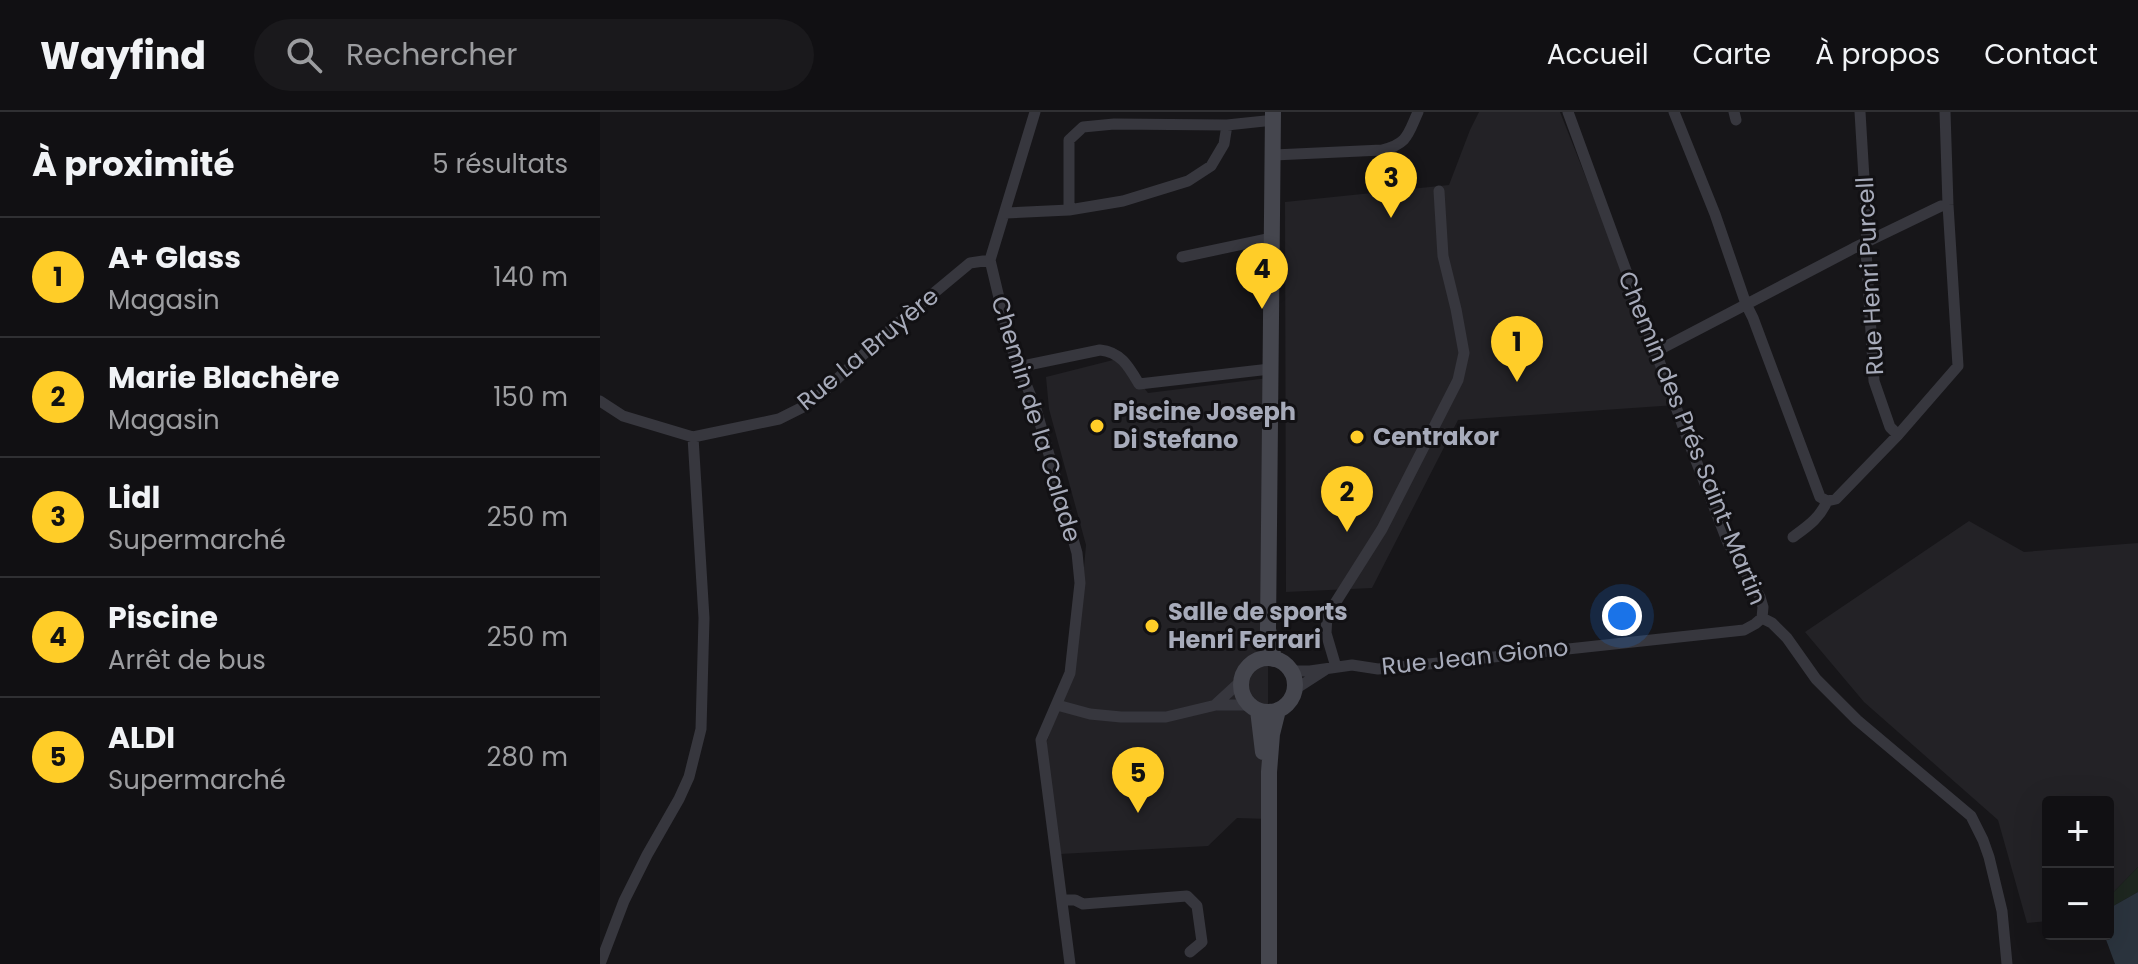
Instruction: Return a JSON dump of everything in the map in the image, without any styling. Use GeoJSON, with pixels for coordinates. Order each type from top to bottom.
{"type":"FeatureCollection","features":[{"type":"Feature","properties":{"kind":"main road"},"geometry":{"type":"LineString","coordinates":[[1266,660],[1274,116]]}},
{"type":"Feature","properties":{"kind":"main road"},"geometry":{"type":"LineString","coordinates":[[1254,708],[1270,712],[1288,703],[1294,690],[1294,677],[1286,665],[1266,660],[1244,672],[1241,681],[1245,698],[1254,708],[1263,743],[1263,964]]}},
{"type":"Feature","properties":{"kind":"main road"},"geometry":{"type":"LineString","coordinates":[[1269,964],[1269,772],[1272,734],[1278,710]]}},
{"type":"Feature","properties":{"kind":"street"},"geometry":{"type":"LineString","coordinates":[[990,260],[1035,112]]}},
{"type":"Feature","properties":{"kind":"street"},"geometry":{"type":"LineString","coordinates":[[1274,155],[1397,147],[1405,140],[1418,112]]}},
{"type":"Feature","properties":{"kind":"street","name":"Chemin des Prés Saint-Martin"},"geometry":{"type":"LineString","coordinates":[[1568,112],[1728,543],[1760,597],[1762,618],[1787,638],[1816,679],[1857,720],[1971,816],[1989,857],[2002,911],[2007,964]]}},
{"type":"Feature","properties":{"kind":"street"},"geometry":{"type":"LineString","coordinates":[[1674,112],[1820,497],[1827,501],[1836,499],[1898,435],[1958,366],[1945,112]]}},
{"type":"Feature","properties":{"kind":"street","name":"Rue Henri Purcell"},"geometry":{"type":"LineString","coordinates":[[1860,112],[1874,381],[1890,427],[1898,435]]}},
{"type":"Feature","properties":{"kind":"street"},"geometry":{"type":"LineString","coordinates":[[1069,210],[1069,140],[1083,127],[1114,124],[1227,125],[1274,116]]}},
{"type":"Feature","properties":{"kind":"street"},"geometry":{"type":"LineString","coordinates":[[1005,213],[1069,210],[1123,201],[1188,181],[1211,166],[1224,144],[1227,125]]}},
{"type":"Feature","properties":{"kind":"street"},"geometry":{"type":"LineString","coordinates":[[1294,690],[1332,668],[1326,633],[1327,616],[1382,529],[1458,380],[1464,353],[1443,256],[1439,191]]}},
{"type":"Feature","properties":{"kind":"street"},"geometry":{"type":"LineString","coordinates":[[1655,352],[1866,243],[1948,205]]}},
{"type":"Feature","properties":{"kind":"street"},"geometry":{"type":"LineString","coordinates":[[1182,257],[1272,238]]}},
{"type":"Feature","properties":{"kind":"street","name":"Chemin de la Calade"},"geometry":{"type":"LineString","coordinates":[[990,260],[1010,344],[1036,409],[1077,553],[1080,583],[1070,673],[1041,740],[1070,964]]}},
{"type":"Feature","properties":{"kind":"street","name":"Rue La Bruyère"},"geometry":{"type":"LineString","coordinates":[[693,437],[779,419],[803,407],[970,263],[990,260]]}},
{"type":"Feature","properties":{"kind":"street"},"geometry":{"type":"LineString","coordinates":[[1018,367],[1100,350],[1112,351],[1129,366],[1139,384],[1270,369]]}},
{"type":"Feature","properties":{"kind":"street"},"geometry":{"type":"LineString","coordinates":[[600,401],[623,416],[693,437],[704,618],[701,729],[689,777],[624,901],[600,964]]}},
{"type":"Feature","properties":{"kind":"street"},"geometry":{"type":"LineString","coordinates":[[1793,537],[1815,522],[1827,501]]}},
{"type":"Feature","properties":{"kind":"street","name":"Rue Jean Giono"},"geometry":{"type":"LineString","coordinates":[[1291,671],[1352,665],[1378,669],[1744,630],[1762,618]]}},
{"type":"Feature","properties":{"kind":"street"},"geometry":{"type":"LineString","coordinates":[[1216,705],[1241,681]]}},
{"type":"Feature","properties":{"kind":"street"},"geometry":{"type":"LineString","coordinates":[[1057,705],[1104,716],[1151,717],[1166,717],[1216,705],[1254,708]]}},
{"type":"Feature","properties":{"kind":"street"},"geometry":{"type":"LineString","coordinates":[[1063,905],[1075,900],[1083,904],[1187,896],[1197,906],[1202,942],[1190,952]]}},
{"type":"Feature","properties":{"kind":"shaded area"},"geometry":{"type":"Polygon","coordinates":[[[1479,112],[1560,112],[1676,405],[1458,420],[1372,588],[1286,592],[1285,202],[1449,185],[1479,112]]]}},
{"type":"Feature","properties":{"kind":"shaded area"},"geometry":{"type":"Polygon","coordinates":[[[1121,358],[1148,393],[1268,378],[1268,819],[1237,818],[1208,846],[1060,854],[1046,744],[1076,656],[1086,545],[1049,409],[1046,377],[1121,358]]]}},
{"type":"Feature","properties":{"kind":"shaded area"},"geometry":{"type":"Polygon","coordinates":[[[1969,521],[2024,552],[2138,543],[2138,867],[2114,892],[2114,796],[2042,796],[2042,922],[2027,923],[1998,820],[1864,702],[1805,632],[1969,521]]]}},
{"type":"Feature","properties":{"kind":"shaded area"},"geometry":{"type":"Polygon","coordinates":[[[2138,867],[2138,892],[2114,906],[2114,892],[2138,867]]]}},
{"type":"Feature","properties":{"kind":"shaded area"},"geometry":{"type":"Polygon","coordinates":[[[2138,892],[2138,964],[2115,964],[2106,940],[2114,940],[2114,906],[2138,892]]]}},
{"type":"Feature","properties":{"kind":"place","name":"Lidl"},"geometry":{"type":"Point","coordinates":[1391,218]}},
{"type":"Feature","properties":{"kind":"place","name":"Piscine"},"geometry":{"type":"Point","coordinates":[1262,309]}},
{"type":"Feature","properties":{"kind":"place","name":"A+ Glass"},"geometry":{"type":"Point","coordinates":[1517,382]}},
{"type":"Feature","properties":{"kind":"place","name":"Piscine Joseph Di Stefano"},"geometry":{"type":"Point","coordinates":[1097,426]}},
{"type":"Feature","properties":{"kind":"place","name":"Centrakor"},"geometry":{"type":"Point","coordinates":[1357,437]}},
{"type":"Feature","properties":{"kind":"place","name":"Marie Blachère"},"geometry":{"type":"Point","coordinates":[1347,532]}},
{"type":"Feature","properties":{"kind":"place","name":"Salle de sports Henri Ferrari"},"geometry":{"type":"Point","coordinates":[1152,626]}},
{"type":"Feature","properties":{"kind":"place","name":"ALDI"},"geometry":{"type":"Point","coordinates":[1138,813]}}]}
